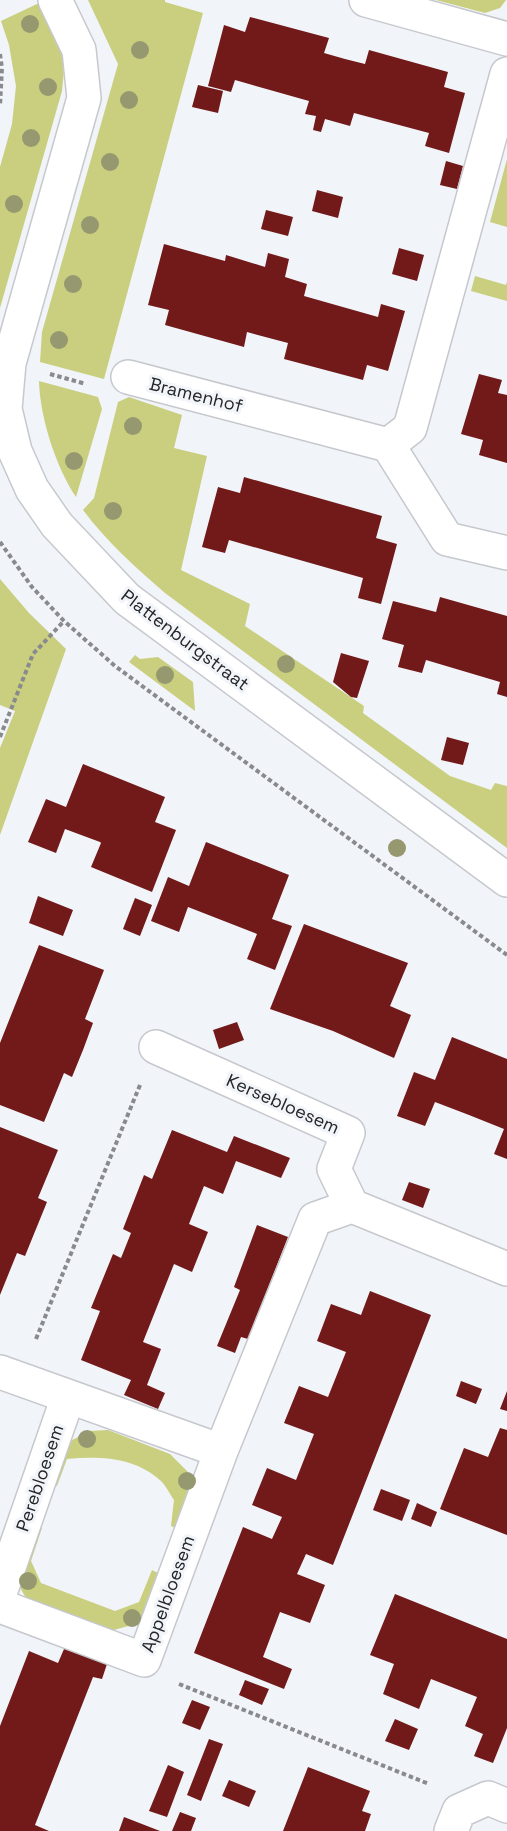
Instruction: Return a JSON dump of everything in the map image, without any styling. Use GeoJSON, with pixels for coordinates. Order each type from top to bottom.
{"type":"FeatureCollection","features":[{"type":"Feature","properties":{"kind":"street","name":"Plattenburgstraat"},"geometry":{"type":"LineString","coordinates":[[56,0],[79,50],[84,98],[9,363],[5,409],[8,454],[57,525],[127,598],[507,880]]}},
{"type":"Feature","properties":{"kind":"street"},"geometry":{"type":"LineString","coordinates":[[366,0],[507,39]]}},
{"type":"Feature","properties":{"kind":"street"},"geometry":{"type":"LineString","coordinates":[[507,74],[410,428],[388,445],[447,539],[507,553]]}},
{"type":"Feature","properties":{"kind":"street","name":"Bramenhof"},"geometry":{"type":"LineString","coordinates":[[128,377],[388,445]]}},
{"type":"Feature","properties":{"kind":"street","name":"Kersebloesem"},"geometry":{"type":"LineString","coordinates":[[156,1047],[348,1133],[334,1169],[352,1206]]}},
{"type":"Feature","properties":{"kind":"street"},"geometry":{"type":"LineString","coordinates":[[352,1206],[507,1269]]}},
{"type":"Feature","properties":{"kind":"street","name":"Appelbloesem"},"geometry":{"type":"LineString","coordinates":[[0,1606],[144,1660],[221,1451],[315,1219],[352,1206]]}},
{"type":"Feature","properties":{"kind":"street"},"geometry":{"type":"LineString","coordinates":[[10,1375],[221,1451]]}},
{"type":"Feature","properties":{"kind":"street","name":"Perebloesem"},"geometry":{"type":"LineString","coordinates":[[0,1593],[68,1397]]}},
{"type":"Feature","properties":{"kind":"street"},"geometry":{"type":"LineString","coordinates":[[451,1831],[459,1811],[488,1798],[507,1806]]}},
{"type":"Feature","properties":{"kind":"path"},"geometry":{"type":"LineString","coordinates":[[0,54],[2,80],[0,106]]}},
{"type":"Feature","properties":{"kind":"path","name":"Bramenhof"},"geometry":{"type":"LineString","coordinates":[[9,363],[114,392],[128,377]]}},
{"type":"Feature","properties":{"kind":"path"},"geometry":{"type":"LineString","coordinates":[[0,542],[32,587],[64,621],[115,666],[507,956]]}},
{"type":"Feature","properties":{"kind":"path"},"geometry":{"type":"LineString","coordinates":[[0,737],[33,654],[64,621]]}},
{"type":"Feature","properties":{"kind":"path"},"geometry":{"type":"LineString","coordinates":[[10,1375],[156,1047]]}},
{"type":"Feature","properties":{"kind":"path"},"geometry":{"type":"LineString","coordinates":[[144,1660],[148,1672],[466,1799],[471,1806]]}},
{"type":"Feature","properties":{"kind":"green space"},"geometry":{"type":"Polygon","coordinates":[[[88,0],[165,0],[165,2],[203,13],[104,379],[40,362],[42,332],[118,64],[88,0]]]}},
{"type":"Feature","properties":{"kind":"green space"},"geometry":{"type":"Polygon","coordinates":[[[436,0],[506,0],[500,8],[485,13],[436,0]]]}},
{"type":"Feature","properties":{"kind":"green space"},"geometry":{"type":"Polygon","coordinates":[[[39,3],[61,51],[64,70],[62,91],[0,308],[0,167],[12,124],[16,86],[9,45],[1,21],[39,3]]]}},
{"type":"Feature","properties":{"kind":"green space"},"geometry":{"type":"Polygon","coordinates":[[[507,159],[507,227],[490,222],[507,159]]]}},
{"type":"Feature","properties":{"kind":"green space"},"geometry":{"type":"Polygon","coordinates":[[[475,276],[506,285],[507,281],[507,301],[471,291],[475,276]]]}},
{"type":"Feature","properties":{"kind":"green space"},"geometry":{"type":"Polygon","coordinates":[[[39,381],[98,397],[102,409],[76,497],[50,442],[42,411],[39,381]]]}},
{"type":"Feature","properties":{"kind":"green space"},"geometry":{"type":"Polygon","coordinates":[[[129,397],[182,415],[174,448],[207,456],[181,570],[250,604],[245,626],[364,706],[363,713],[450,776],[491,790],[495,783],[507,786],[507,848],[165,593],[122,554],[92,522],[83,510],[94,498],[118,402],[129,397]]]}},
{"type":"Feature","properties":{"kind":"green space"},"geometry":{"type":"Polygon","coordinates":[[[0,579],[29,613],[66,649],[0,835],[0,748],[15,711],[0,705],[0,579]]]}},
{"type":"Feature","properties":{"kind":"green space"},"geometry":{"type":"Polygon","coordinates":[[[135,655],[140,659],[158,657],[193,682],[195,711],[129,662],[135,655]]]}},
{"type":"Feature","properties":{"kind":"green space"},"geometry":{"type":"Polygon","coordinates":[[[108,1430],[170,1454],[189,1473],[195,1489],[180,1530],[171,1526],[174,1500],[165,1485],[151,1473],[129,1463],[104,1458],[67,1459],[57,1486],[49,1483],[65,1444],[89,1431],[108,1430]]]}},
{"type":"Feature","properties":{"kind":"green space"},"geometry":{"type":"Polygon","coordinates":[[[34,1525],[42,1528],[31,1561],[41,1583],[115,1611],[139,1602],[152,1570],[162,1575],[146,1614],[132,1625],[114,1630],[26,1598],[18,1584],[34,1525]]]}},
{"type":"Feature","properties":{"kind":"building"},"geometry":{"type":"Polygon","coordinates":[[[250,17],[329,38],[324,53],[345,59],[365,64],[369,50],[448,72],[444,87],[465,93],[449,153],[425,146],[429,133],[354,113],[350,126],[325,119],[321,132],[313,130],[316,116],[305,114],[309,101],[235,80],[231,92],[208,86],[224,25],[245,32],[250,17]]]}},
{"type":"Feature","properties":{"kind":"building"},"geometry":{"type":"Polygon","coordinates":[[[198,85],[223,91],[218,113],[192,107],[198,85]]]}},
{"type":"Feature","properties":{"kind":"building"},"geometry":{"type":"Polygon","coordinates":[[[446,161],[463,166],[457,189],[440,185],[446,161]]]}},
{"type":"Feature","properties":{"kind":"building"},"geometry":{"type":"Polygon","coordinates":[[[317,190],[343,197],[338,218],[312,211],[317,190]]]}},
{"type":"Feature","properties":{"kind":"building"},"geometry":{"type":"Polygon","coordinates":[[[266,210],[293,217],[288,236],[261,229],[266,210]]]}},
{"type":"Feature","properties":{"kind":"building"},"geometry":{"type":"Polygon","coordinates":[[[164,244],[225,261],[226,255],[265,267],[268,253],[289,259],[285,277],[307,284],[304,296],[378,317],[381,304],[405,311],[388,371],[367,365],[363,380],[284,359],[288,343],[247,332],[244,347],[165,325],[169,310],[148,305],[164,244]]]}},
{"type":"Feature","properties":{"kind":"building"},"geometry":{"type":"Polygon","coordinates":[[[399,248],[424,255],[417,281],[392,274],[399,248]]]}},
{"type":"Feature","properties":{"kind":"building"},"geometry":{"type":"Polygon","coordinates":[[[479,374],[502,380],[498,393],[507,395],[507,463],[479,455],[483,440],[461,434],[479,374]]]}},
{"type":"Feature","properties":{"kind":"building"},"geometry":{"type":"Polygon","coordinates":[[[244,477],[382,516],[376,538],[397,544],[381,604],[358,598],[363,578],[229,540],[225,553],[202,547],[218,487],[240,493],[244,477]]]}},
{"type":"Feature","properties":{"kind":"building"},"geometry":{"type":"Polygon","coordinates":[[[440,597],[507,616],[507,697],[497,694],[500,682],[426,660],[422,673],[398,667],[404,645],[382,639],[393,601],[436,612],[440,597]]]}},
{"type":"Feature","properties":{"kind":"building"},"geometry":{"type":"Polygon","coordinates":[[[341,653],[369,661],[357,698],[351,697],[333,682],[341,653]]]}},
{"type":"Feature","properties":{"kind":"building"},"geometry":{"type":"Polygon","coordinates":[[[447,737],[469,743],[463,765],[441,760],[447,737]]]}},
{"type":"Feature","properties":{"kind":"building"},"geometry":{"type":"Polygon","coordinates":[[[83,764],[165,797],[155,822],[176,830],[152,892],[91,867],[100,842],[65,829],[56,853],[28,842],[46,799],[66,807],[83,764]]]}},
{"type":"Feature","properties":{"kind":"building"},"geometry":{"type":"Polygon","coordinates":[[[206,842],[289,875],[272,919],[292,926],[275,970],[247,959],[257,934],[188,907],[179,932],[151,921],[168,877],[189,886],[206,842]]]}},
{"type":"Feature","properties":{"kind":"building"},"geometry":{"type":"Polygon","coordinates":[[[38,896],[73,910],[63,936],[29,923],[38,896]]]}},
{"type":"Feature","properties":{"kind":"building"},"geometry":{"type":"Polygon","coordinates":[[[135,898],[152,905],[140,936],[123,929],[135,898]]]}},
{"type":"Feature","properties":{"kind":"building"},"geometry":{"type":"Polygon","coordinates":[[[304,924],[408,963],[390,1006],[411,1015],[394,1058],[333,1031],[270,1009],[304,924]]]}},
{"type":"Feature","properties":{"kind":"building"},"geometry":{"type":"Polygon","coordinates":[[[39,945],[104,970],[85,1019],[93,1023],[83,1050],[72,1077],[64,1073],[44,1122],[0,1105],[0,1043],[39,945]]]}},
{"type":"Feature","properties":{"kind":"building"},"geometry":{"type":"Polygon","coordinates":[[[237,1022],[244,1040],[219,1049],[213,1030],[237,1022]]]}},
{"type":"Feature","properties":{"kind":"building"},"geometry":{"type":"Polygon","coordinates":[[[452,1037],[507,1059],[507,1159],[494,1154],[504,1129],[469,1115],[435,1102],[425,1126],[397,1116],[414,1072],[435,1080],[452,1037]]]}},
{"type":"Feature","properties":{"kind":"building"},"geometry":{"type":"Polygon","coordinates":[[[0,1127],[58,1150],[38,1198],[47,1202],[25,1256],[17,1253],[0,1295],[0,1127]]]}},
{"type":"Feature","properties":{"kind":"building"},"geometry":{"type":"Polygon","coordinates":[[[172,1130],[227,1152],[234,1136],[290,1158],[281,1178],[236,1161],[223,1194],[204,1186],[189,1224],[208,1232],[192,1272],[174,1264],[143,1342],[161,1349],[147,1385],[165,1393],[158,1409],[124,1395],[131,1380],[81,1360],[100,1311],[91,1308],[113,1254],[121,1258],[131,1233],[123,1229],[144,1175],[152,1179],[172,1130]]]}},
{"type":"Feature","properties":{"kind":"building"},"geometry":{"type":"Polygon","coordinates":[[[409,1182],[430,1189],[423,1208],[402,1200],[409,1182]]]}},
{"type":"Feature","properties":{"kind":"building"},"geometry":{"type":"Polygon","coordinates":[[[257,1225],[288,1237],[248,1339],[241,1337],[235,1353],[217,1346],[240,1290],[234,1287],[257,1225]]]}},
{"type":"Feature","properties":{"kind":"building"},"geometry":{"type":"Polygon","coordinates":[[[370,1291],[431,1315],[333,1565],[306,1554],[297,1574],[325,1585],[310,1623],[280,1612],[263,1657],[292,1669],[284,1689],[194,1653],[243,1527],[272,1539],[282,1517],[252,1505],[267,1468],[296,1480],[314,1434],[284,1423],[299,1386],[328,1397],[346,1352],[317,1341],[331,1304],[361,1315],[370,1291]]]}},
{"type":"Feature","properties":{"kind":"building"},"geometry":{"type":"Polygon","coordinates":[[[461,1381],[482,1389],[476,1404],[456,1396],[461,1381]]]}},
{"type":"Feature","properties":{"kind":"building"},"geometry":{"type":"Polygon","coordinates":[[[507,1391],[507,1411],[500,1409],[507,1391]]]}},
{"type":"Feature","properties":{"kind":"building"},"geometry":{"type":"Polygon","coordinates":[[[500,1428],[507,1430],[507,1535],[440,1509],[464,1448],[488,1457],[500,1428]]]}},
{"type":"Feature","properties":{"kind":"building"},"geometry":{"type":"Polygon","coordinates":[[[381,1489],[410,1500],[402,1521],[373,1510],[381,1489]]]}},
{"type":"Feature","properties":{"kind":"building"},"geometry":{"type":"Polygon","coordinates":[[[417,1503],[437,1512],[431,1527],[411,1519],[417,1503]]]}},
{"type":"Feature","properties":{"kind":"building"},"geometry":{"type":"Polygon","coordinates":[[[395,1594],[507,1639],[507,1728],[493,1763],[474,1756],[483,1734],[465,1726],[477,1697],[431,1679],[419,1709],[383,1694],[394,1664],[370,1655],[395,1594]]]}},
{"type":"Feature","properties":{"kind":"building"},"geometry":{"type":"Polygon","coordinates":[[[67,1642],[109,1658],[102,1679],[93,1677],[35,1825],[49,1831],[0,1831],[0,1726],[29,1651],[58,1663],[67,1642]]]}},
{"type":"Feature","properties":{"kind":"building"},"geometry":{"type":"Polygon","coordinates":[[[245,1680],[269,1689],[262,1705],[239,1695],[245,1680]]]}},
{"type":"Feature","properties":{"kind":"building"},"geometry":{"type":"Polygon","coordinates":[[[192,1700],[210,1707],[200,1730],[182,1723],[192,1700]]]}},
{"type":"Feature","properties":{"kind":"building"},"geometry":{"type":"Polygon","coordinates":[[[395,1719],[418,1729],[409,1750],[385,1741],[395,1719]]]}},
{"type":"Feature","properties":{"kind":"building"},"geometry":{"type":"Polygon","coordinates":[[[209,1739],[223,1744],[201,1801],[187,1795],[209,1739]]]}},
{"type":"Feature","properties":{"kind":"building"},"geometry":{"type":"Polygon","coordinates":[[[168,1765],[184,1772],[167,1817],[149,1811],[168,1765]]]}},
{"type":"Feature","properties":{"kind":"building"},"geometry":{"type":"Polygon","coordinates":[[[308,1767],[370,1791],[362,1811],[371,1814],[365,1831],[283,1831],[308,1767]]]}},
{"type":"Feature","properties":{"kind":"building"},"geometry":{"type":"Polygon","coordinates":[[[229,1780],[256,1791],[249,1807],[222,1796],[229,1780]]]}},
{"type":"Feature","properties":{"kind":"building"},"geometry":{"type":"Polygon","coordinates":[[[180,1812],[196,1818],[191,1831],[172,1831],[180,1812]]]}},
{"type":"Feature","properties":{"kind":"building"},"geometry":{"type":"Polygon","coordinates":[[[124,1817],[160,1831],[119,1831],[124,1817]]]}}]}
